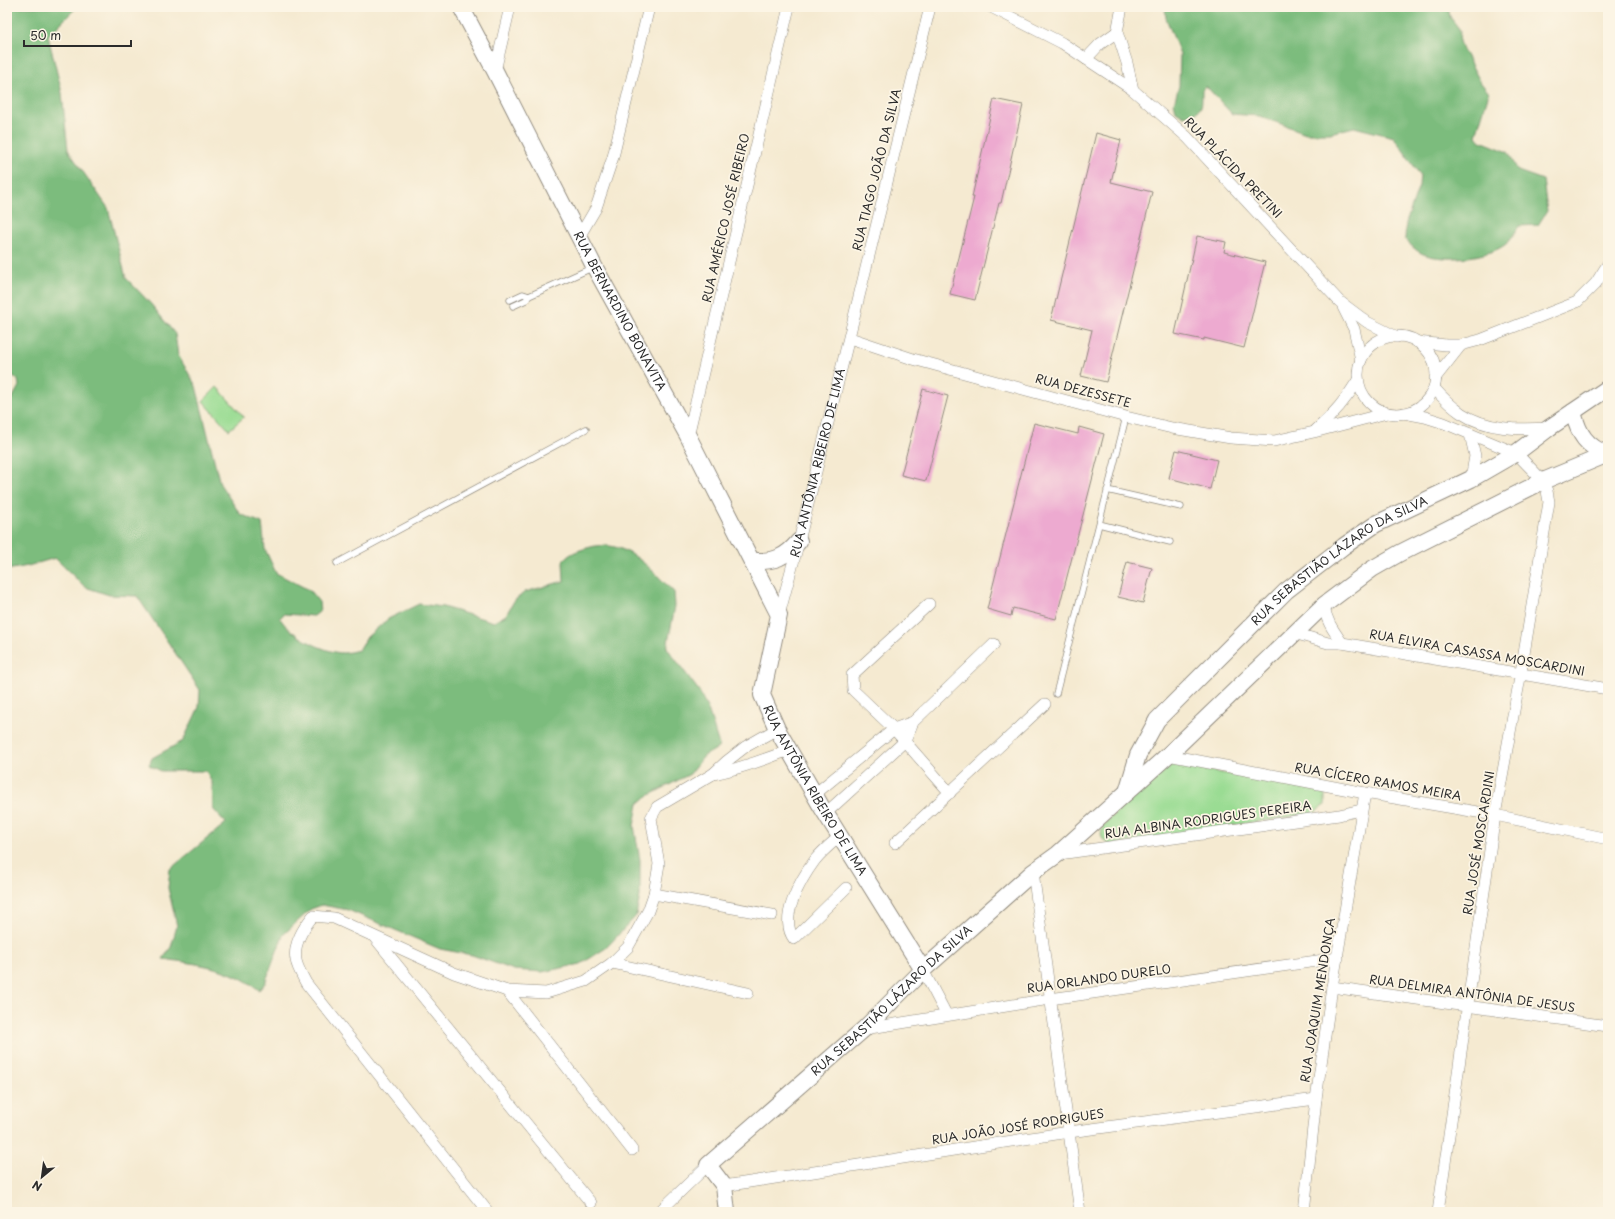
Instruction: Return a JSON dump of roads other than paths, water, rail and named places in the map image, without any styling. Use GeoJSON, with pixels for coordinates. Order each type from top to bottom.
{"type":"FeatureCollection","features":[{"type":"Feature","properties":{"kind":"street","name":"RUA BERNARDINO BONAVITA"},"geometry":{"type":"LineString","coordinates":[[461,7],[594,266],[688,436],[779,615]]}},
{"type":"Feature","properties":{"kind":"street"},"geometry":{"type":"LineString","coordinates":[[495,71],[510,7]]}},
{"type":"Feature","properties":{"kind":"street"},"geometry":{"type":"LineString","coordinates":[[579,237],[596,208],[613,157],[649,7]]}},
{"type":"Feature","properties":{"kind":"street","name":"RUA AMÉRICO JOSÉ RIBEIRO"},"geometry":{"type":"LineString","coordinates":[[688,436],[789,7]]}},
{"type":"Feature","properties":{"kind":"street","name":"RUA TIAGO JOÃO DA SILVA"},"geometry":{"type":"LineString","coordinates":[[850,338],[930,7]]}},
{"type":"Feature","properties":{"kind":"street","name":"RUA PLÁCIDA PRETINI"},"geometry":{"type":"LineString","coordinates":[[991,7],[1062,43],[1133,90],[1187,137],[1339,301],[1367,322],[1397,337]]}},
{"type":"Feature","properties":{"kind":"street"},"geometry":{"type":"LineString","coordinates":[[1122,7],[1117,32],[1127,62],[1133,90]]}},
{"type":"Feature","properties":{"kind":"street"},"geometry":{"type":"LineString","coordinates":[[1086,59],[1100,44],[1117,32]]}},
{"type":"Feature","properties":{"kind":"street"},"geometry":{"type":"LineString","coordinates":[[1416,342],[1446,346],[1461,345],[1480,340],[1578,302],[1596,283],[1608,264]]}},
{"type":"Feature","properties":{"kind":"street","name":"RUA PLÁCIDA PRETINI"},"geometry":{"type":"LineString","coordinates":[[1339,301],[1354,329],[1361,360]]}},
{"type":"Feature","properties":{"kind":"street","name":"RUA DEZESSETE"},"geometry":{"type":"LineString","coordinates":[[850,338],[912,359],[1126,417],[1172,428],[1231,438],[1274,441],[1387,413]]}},
{"type":"Feature","properties":{"kind":"street","name":"RUA ANTÔNIA RIBEIRO DE LIMA"},"geometry":{"type":"LineString","coordinates":[[850,338],[779,615],[762,695],[777,730],[840,836],[924,970],[946,1014]]}},
{"type":"Feature","properties":{"kind":"street"},"geometry":{"type":"LineString","coordinates":[[1543,481],[1516,453],[1431,419],[1404,413],[1387,413],[1376,409],[1361,392],[1358,380],[1361,360],[1367,350],[1375,343],[1386,338],[1407,338],[1416,342],[1425,349],[1431,357],[1434,367],[1434,383],[1449,404],[1462,414],[1494,426],[1518,430],[1549,428]]}},
{"type":"Feature","properties":{"kind":"street"},"geometry":{"type":"LineString","coordinates":[[1404,413],[1414,410],[1422,405],[1429,397],[1434,383],[1461,345]]}},
{"type":"Feature","properties":{"kind":"street","name":"RUA DEZESSETE"},"geometry":{"type":"LineString","coordinates":[[1314,432],[1336,412],[1348,397],[1358,380]]}},
{"type":"Feature","properties":{"kind":"street","name":"RUA SEBASTIÃO LÁZARO DA SILVA"},"geometry":{"type":"LineString","coordinates":[[1127,792],[1138,755],[1157,720],[1286,591],[1344,546],[1376,524],[1471,479],[1516,453],[1549,428],[1608,388]]}},
{"type":"Feature","properties":{"kind":"street"},"geometry":{"type":"LineString","coordinates":[[1574,412],[1577,426],[1583,438],[1594,448],[1607,454]]}},
{"type":"Feature","properties":{"kind":"street"},"geometry":{"type":"LineString","coordinates":[[1470,434],[1475,456],[1475,464],[1471,479]]}},
{"type":"Feature","properties":{"kind":"street","name":"RUA SEBASTIÃO LÁZARO DA SILVA"},"geometry":{"type":"LineString","coordinates":[[659,1212],[708,1165],[864,1029],[924,970],[1033,872],[1058,854],[1168,755],[1294,632],[1324,605],[1372,569],[1400,552],[1543,481],[1607,454]]}},
{"type":"Feature","properties":{"kind":"street","name":"RUA JOSÉ MOSCARDINI"},"geometry":{"type":"LineString","coordinates":[[1438,1212],[1495,815],[1521,672],[1549,502],[1548,491],[1543,481]]}},
{"type":"Feature","properties":{"kind":"street"},"geometry":{"type":"LineString","coordinates":[[752,561],[765,562],[779,558],[790,551],[799,541]]}},
{"type":"Feature","properties":{"kind":"street"},"geometry":{"type":"LineString","coordinates":[[929,604],[852,675],[853,690],[894,729],[950,793]]}},
{"type":"Feature","properties":{"kind":"street"},"geometry":{"type":"LineString","coordinates":[[1324,605],[1325,616],[1330,627],[1342,642]]}},
{"type":"Feature","properties":{"kind":"street","name":"RUA ELVIRA CASASSA MOSCARDINI"},"geometry":{"type":"LineString","coordinates":[[1294,632],[1328,644],[1342,642],[1608,688]]}},
{"type":"Feature","properties":{"kind":"street"},"geometry":{"type":"LineString","coordinates":[[826,813],[905,741],[913,722],[994,644]]}},
{"type":"Feature","properties":{"kind":"street"},"geometry":{"type":"LineString","coordinates":[[895,843],[1045,704]]}},
{"type":"Feature","properties":{"kind":"street"},"geometry":{"type":"LineString","coordinates":[[815,794],[894,729],[913,722]]}},
{"type":"Feature","properties":{"kind":"street"},"geometry":{"type":"LineString","coordinates":[[488,1212],[306,984],[296,960],[297,946],[306,925],[313,916],[334,918],[454,973],[506,991],[546,993],[586,981],[612,963],[628,947],[648,910],[654,894],[659,864],[651,818],[656,807],[714,774],[744,748],[777,730]]}},
{"type":"Feature","properties":{"kind":"street"},"geometry":{"type":"LineString","coordinates":[[714,774],[732,771],[789,750]]}},
{"type":"Feature","properties":{"kind":"street","name":"RUA CÍCERO RAMOS MEIRA"},"geometry":{"type":"LineString","coordinates":[[1168,755],[1365,794],[1495,815],[1608,839]]}},
{"type":"Feature","properties":{"kind":"street","name":"RUA JOAQUIM MENDONÇA"},"geometry":{"type":"LineString","coordinates":[[1304,1212],[1316,1099],[1332,987],[1338,958],[1361,810],[1365,794]]}},
{"type":"Feature","properties":{"kind":"street","name":"RUA ALBINA RODRIGUES PEREIRA"},"geometry":{"type":"LineString","coordinates":[[1058,854],[1339,815],[1361,810]]}},
{"type":"Feature","properties":{"kind":"street"},"geometry":{"type":"LineString","coordinates":[[840,836],[816,859],[792,899],[788,926],[790,934],[794,940],[846,888]]}},
{"type":"Feature","properties":{"kind":"street"},"geometry":{"type":"LineString","coordinates":[[1033,872],[1080,1212]]}},
{"type":"Feature","properties":{"kind":"street"},"geometry":{"type":"LineString","coordinates":[[654,894],[772,915]]}},
{"type":"Feature","properties":{"kind":"street"},"geometry":{"type":"LineString","coordinates":[[373,936],[591,1203]]}},
{"type":"Feature","properties":{"kind":"street","name":"RUA ORLANDO DURELO"},"geometry":{"type":"LineString","coordinates":[[864,1029],[946,1014],[1338,958]]}},
{"type":"Feature","properties":{"kind":"street"},"geometry":{"type":"LineString","coordinates":[[612,963],[748,993]]}},
{"type":"Feature","properties":{"kind":"street","name":"RUA DELMIRA ANTÔNIA DE JESUS"},"geometry":{"type":"LineString","coordinates":[[1332,987],[1608,1026]]}},
{"type":"Feature","properties":{"kind":"street"},"geometry":{"type":"LineString","coordinates":[[506,991],[632,1150]]}},
{"type":"Feature","properties":{"kind":"street","name":"RUA JOÃO JOSÉ RODRIGUES"},"geometry":{"type":"LineString","coordinates":[[724,1186],[1068,1132],[1316,1099]]}},
{"type":"Feature","properties":{"kind":"street"},"geometry":{"type":"LineString","coordinates":[[708,1165],[724,1186],[727,1212]]}},
{"type":"Feature","properties":{"kind":"lane"},"geometry":{"type":"LineString","coordinates":[[513,306],[526,300],[529,296],[594,266]]}},
{"type":"Feature","properties":{"kind":"lane"},"geometry":{"type":"LineString","coordinates":[[510,300],[523,294],[529,296]]}},
{"type":"Feature","properties":{"kind":"lane"},"geometry":{"type":"LineString","coordinates":[[1056,694],[1126,417]]}},
{"type":"Feature","properties":{"kind":"lane"},"geometry":{"type":"LineString","coordinates":[[337,563],[586,429]]}},
{"type":"Feature","properties":{"kind":"lane"},"geometry":{"type":"LineString","coordinates":[[1107,490],[1181,507]]}},
{"type":"Feature","properties":{"kind":"lane"},"geometry":{"type":"LineString","coordinates":[[1099,524],[1170,542]]}}]}
